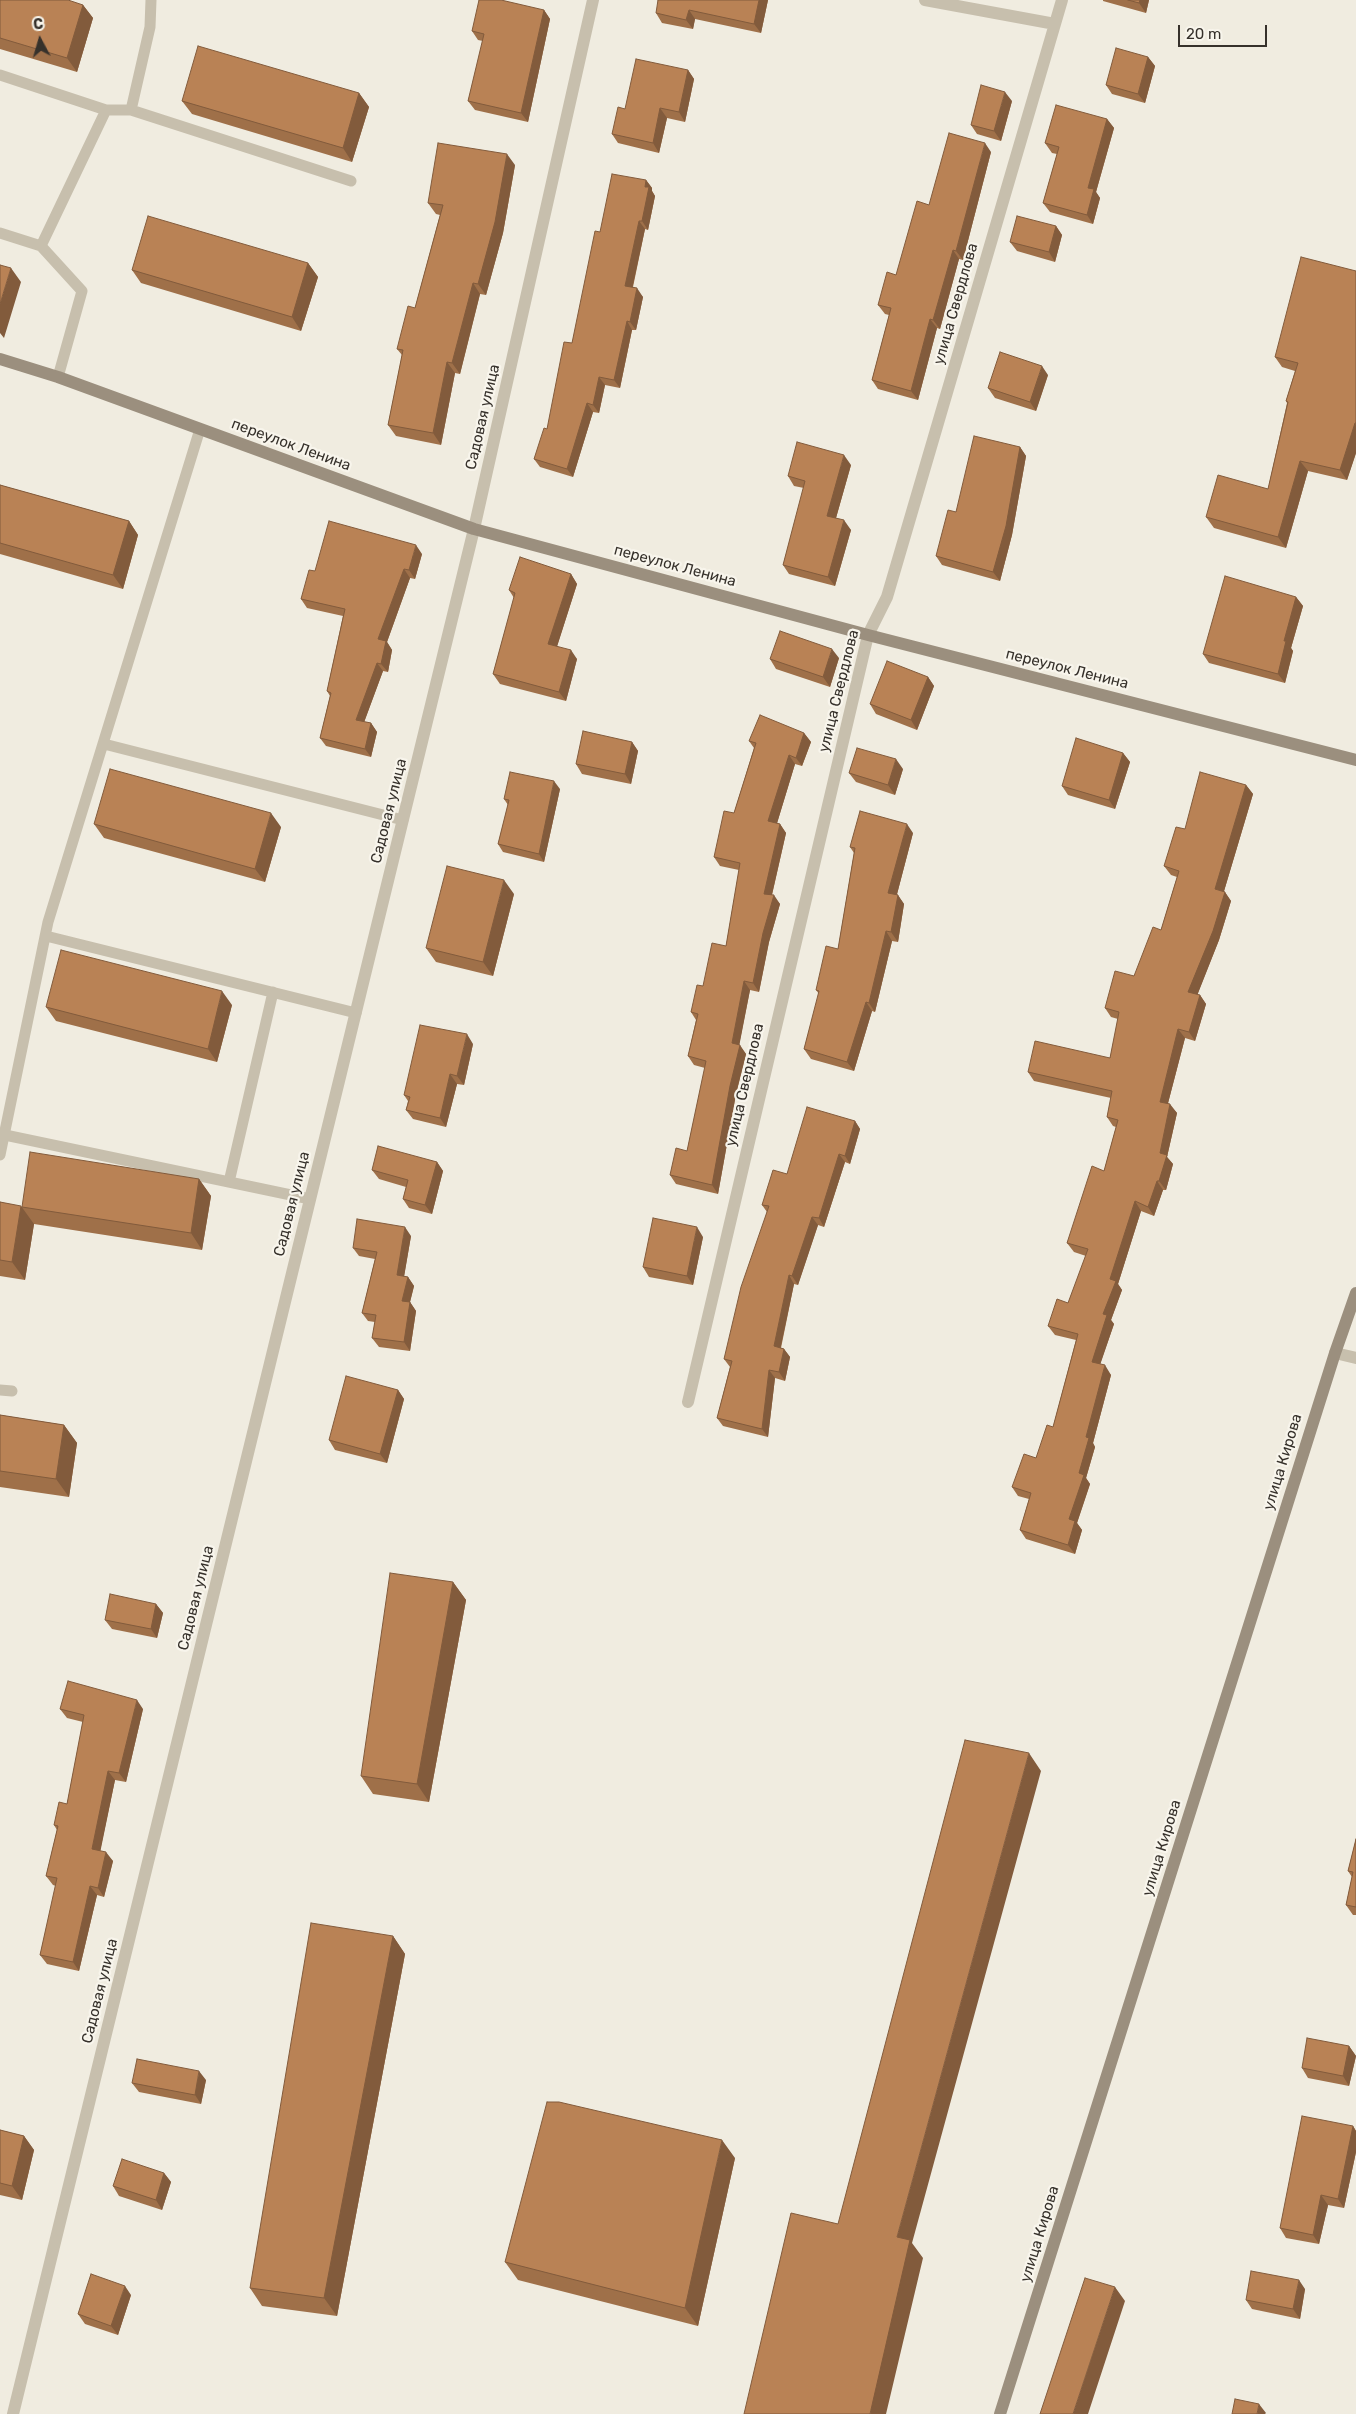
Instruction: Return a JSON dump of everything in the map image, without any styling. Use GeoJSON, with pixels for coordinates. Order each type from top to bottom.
{"type":"FeatureCollection","features":[{"type":"Feature","properties":{"kind":"street","name":"Садовая улица"},"geometry":{"type":"LineString","coordinates":[[13,2414],[474,529],[593,0]]}},
{"type":"Feature","properties":{"kind":"street"},"geometry":{"type":"LineString","coordinates":[[925,0],[1055,24]]}},
{"type":"Feature","properties":{"kind":"street","name":"улица Свердлова"},"geometry":{"type":"LineString","coordinates":[[688,1402],[868,635],[887,597],[1062,0]]}},
{"type":"Feature","properties":{"kind":"street","name":"переулок Ленина"},"geometry":{"type":"LineString","coordinates":[[0,359],[58,377],[474,529],[868,635],[1356,760]]}},
{"type":"Feature","properties":{"kind":"street","name":"улица Кирова"},"geometry":{"type":"LineString","coordinates":[[1000,2414],[1335,1353],[1356,1293]]}},
{"type":"Feature","properties":{"kind":"street"},"geometry":{"type":"LineString","coordinates":[[1335,1353],[1356,1358]]}},
{"type":"Feature","properties":{"kind":"lane"},"geometry":{"type":"LineString","coordinates":[[131,110],[150,27],[151,0]]}},
{"type":"Feature","properties":{"kind":"lane"},"geometry":{"type":"LineString","coordinates":[[0,75],[106,110],[131,110],[351,180]]}},
{"type":"Feature","properties":{"kind":"lane"},"geometry":{"type":"LineString","coordinates":[[41,246],[106,110]]}},
{"type":"Feature","properties":{"kind":"lane"},"geometry":{"type":"LineString","coordinates":[[0,233],[41,246],[82,291],[58,377]]}},
{"type":"Feature","properties":{"kind":"lane"},"geometry":{"type":"LineString","coordinates":[[0,1155],[46,936],[200,428]]}},
{"type":"Feature","properties":{"kind":"lane"},"geometry":{"type":"LineString","coordinates":[[104,744],[403,820]]}},
{"type":"Feature","properties":{"kind":"lane"},"geometry":{"type":"LineString","coordinates":[[46,936],[356,1013]]}},
{"type":"Feature","properties":{"kind":"lane"},"geometry":{"type":"LineString","coordinates":[[229,1182],[273,992]]}},
{"type":"Feature","properties":{"kind":"lane"},"geometry":{"type":"LineString","coordinates":[[5,1135],[310,1200]]}},
{"type":"Feature","properties":{"kind":"lane"},"geometry":{"type":"LineString","coordinates":[[0,1390],[12,1392]]}},
{"type":"Feature","properties":{"kind":"building"},"geometry":{"type":"Polygon","coordinates":[[[0,0],[68,0],[83,5],[67,58],[0,38],[0,0]]]}},
{"type":"Feature","properties":{"kind":"building"},"geometry":{"type":"Polygon","coordinates":[[[479,0],[501,0],[544,10],[521,113],[468,101],[484,34],[472,31],[479,0]]]}},
{"type":"Feature","properties":{"kind":"building"},"geometry":{"type":"Polygon","coordinates":[[[658,0],[759,0],[754,24],[689,10],[686,20],[656,13],[658,0]]]}},
{"type":"Feature","properties":{"kind":"building"},"geometry":{"type":"Polygon","coordinates":[[[1128,0],[1140,0],[1139,3],[1128,0]]]}},
{"type":"Feature","properties":{"kind":"building"},"geometry":{"type":"Polygon","coordinates":[[[198,46],[359,93],[343,148],[182,101],[198,46]]]}},
{"type":"Feature","properties":{"kind":"building"},"geometry":{"type":"Polygon","coordinates":[[[1116,48],[1148,57],[1138,94],[1106,85],[1116,48]]]}},
{"type":"Feature","properties":{"kind":"building"},"geometry":{"type":"Polygon","coordinates":[[[636,59],[688,70],[679,112],[660,108],[653,143],[612,134],[618,107],[625,109],[636,59]]]}},
{"type":"Feature","properties":{"kind":"building"},"geometry":{"type":"Polygon","coordinates":[[[981,85],[1005,92],[994,131],[971,125],[981,85]]]}},
{"type":"Feature","properties":{"kind":"building"},"geometry":{"type":"Polygon","coordinates":[[[1056,105],[1107,119],[1088,188],[1094,189],[1087,215],[1043,203],[1059,147],[1045,143],[1056,105]]]}},
{"type":"Feature","properties":{"kind":"building"},"geometry":{"type":"Polygon","coordinates":[[[949,133],[985,143],[956,251],[953,250],[933,320],[930,319],[911,391],[872,380],[891,308],[878,305],[887,272],[896,275],[917,201],[929,205],[949,133]]]}},
{"type":"Feature","properties":{"kind":"building"},"geometry":{"type":"Polygon","coordinates":[[[438,143],[507,154],[495,222],[478,284],[473,283],[452,363],[447,362],[433,433],[388,425],[403,350],[397,349],[408,306],[415,308],[443,205],[428,203],[438,143]]]}},
{"type":"Feature","properties":{"kind":"building"},"geometry":{"type":"Polygon","coordinates":[[[612,174],[646,180],[645,187],[649,187],[642,221],[639,221],[625,286],[637,288],[630,322],[627,321],[614,380],[599,377],[593,405],[587,403],[567,469],[534,459],[544,428],[547,429],[564,342],[572,343],[595,231],[600,232],[612,174]]]}},
{"type":"Feature","properties":{"kind":"building"},"geometry":{"type":"Polygon","coordinates":[[[148,216],[308,263],[292,317],[132,270],[148,216]]]}},
{"type":"Feature","properties":{"kind":"building"},"geometry":{"type":"Polygon","coordinates":[[[1017,216],[1056,226],[1049,252],[1010,242],[1017,216]]]}},
{"type":"Feature","properties":{"kind":"building"},"geometry":{"type":"Polygon","coordinates":[[[1301,257],[1356,271],[1356,423],[1340,470],[1300,461],[1278,537],[1206,517],[1218,475],[1268,489],[1288,402],[1286,401],[1298,363],[1275,357],[1301,257]]]}},
{"type":"Feature","properties":{"kind":"building"},"geometry":{"type":"Polygon","coordinates":[[[0,265],[11,268],[0,304],[0,265]]]}},
{"type":"Feature","properties":{"kind":"building"},"geometry":{"type":"Polygon","coordinates":[[[1000,352],[1042,366],[1030,402],[988,388],[1000,352]]]}},
{"type":"Feature","properties":{"kind":"building"},"geometry":{"type":"Polygon","coordinates":[[[974,436],[1020,447],[1006,526],[993,572],[936,556],[948,510],[956,512],[974,436]]]}},
{"type":"Feature","properties":{"kind":"building"},"geometry":{"type":"Polygon","coordinates":[[[797,442],[844,455],[827,516],[844,520],[828,577],[783,565],[805,481],[788,476],[797,442]]]}},
{"type":"Feature","properties":{"kind":"building"},"geometry":{"type":"Polygon","coordinates":[[[0,485],[129,521],[113,575],[0,543],[0,485]]]}},
{"type":"Feature","properties":{"kind":"building"},"geometry":{"type":"Polygon","coordinates":[[[329,521],[416,545],[409,570],[404,569],[378,639],[386,641],[381,664],[377,663],[356,720],[371,723],[365,749],[320,738],[331,693],[327,691],[345,609],[301,599],[309,570],[315,571],[329,521]]]}},
{"type":"Feature","properties":{"kind":"building"},"geometry":{"type":"Polygon","coordinates":[[[520,557],[571,574],[548,644],[571,650],[559,692],[493,674],[515,593],[509,590],[520,557]]]}},
{"type":"Feature","properties":{"kind":"building"},"geometry":{"type":"Polygon","coordinates":[[[1225,576],[1296,597],[1284,641],[1286,641],[1278,674],[1203,654],[1225,576]]]}},
{"type":"Feature","properties":{"kind":"building"},"geometry":{"type":"Polygon","coordinates":[[[780,631],[832,649],[823,677],[770,659],[780,631]]]}},
{"type":"Feature","properties":{"kind":"building"},"geometry":{"type":"Polygon","coordinates":[[[887,661],[928,677],[911,720],[870,704],[887,661]]]}},
{"type":"Feature","properties":{"kind":"building"},"geometry":{"type":"Polygon","coordinates":[[[760,715],[804,733],[796,758],[789,755],[768,821],[780,824],[764,894],[774,895],[763,933],[753,983],[744,981],[732,1043],[740,1045],[730,1086],[712,1185],[670,1175],[676,1148],[687,1151],[706,1061],[688,1056],[698,1014],[691,1012],[697,985],[703,986],[712,943],[726,946],[740,863],[714,857],[724,811],[734,813],[756,743],[749,741],[760,715]]]}},
{"type":"Feature","properties":{"kind":"building"},"geometry":{"type":"Polygon","coordinates":[[[583,731],[632,742],[625,774],[576,764],[583,731]]]}},
{"type":"Feature","properties":{"kind":"building"},"geometry":{"type":"Polygon","coordinates":[[[1076,738],[1123,753],[1109,800],[1062,786],[1076,738]]]}},
{"type":"Feature","properties":{"kind":"building"},"geometry":{"type":"Polygon","coordinates":[[[857,748],[896,759],[888,785],[849,773],[857,748]]]}},
{"type":"Feature","properties":{"kind":"building"},"geometry":{"type":"Polygon","coordinates":[[[110,769],[271,813],[255,869],[94,824],[110,769]]]}},
{"type":"Feature","properties":{"kind":"building"},"geometry":{"type":"Polygon","coordinates":[[[510,772],[554,781],[539,854],[498,844],[509,800],[504,799],[510,772]]]}},
{"type":"Feature","properties":{"kind":"building"},"geometry":{"type":"Polygon","coordinates":[[[1200,772],[1246,785],[1215,889],[1225,892],[1213,931],[1188,992],[1200,995],[1189,1032],[1178,1029],[1160,1102],[1170,1104],[1160,1153],[1167,1155],[1148,1207],[1135,1201],[1110,1279],[1116,1281],[1103,1314],[1107,1315],[1092,1362],[1105,1365],[1086,1437],[1089,1438],[1079,1473],[1084,1475],[1069,1519],[1075,1521],[1068,1545],[1020,1530],[1031,1493],[1012,1487],[1024,1454],[1036,1458],[1047,1425],[1053,1427],[1078,1334],[1048,1326],[1057,1299],[1068,1303],[1088,1249],[1067,1243],[1092,1166],[1104,1171],[1118,1120],[1107,1117],[1112,1091],[1028,1072],[1035,1041],[1110,1058],[1119,1012],[1105,1008],[1115,971],[1134,976],[1153,927],[1161,930],[1179,871],[1164,866],[1176,827],[1185,829],[1200,772]]]}},
{"type":"Feature","properties":{"kind":"building"},"geometry":{"type":"Polygon","coordinates":[[[860,811],[907,824],[888,893],[898,895],[891,932],[886,931],[869,1003],[866,1002],[847,1062],[804,1049],[819,991],[816,990],[826,946],[838,949],[855,848],[850,847],[860,811]]]}},
{"type":"Feature","properties":{"kind":"building"},"geometry":{"type":"Polygon","coordinates":[[[447,866],[504,880],[483,962],[426,948],[447,866]]]}},
{"type":"Feature","properties":{"kind":"building"},"geometry":{"type":"Polygon","coordinates":[[[61,950],[222,991],[208,1049],[46,1007],[61,950]]]}},
{"type":"Feature","properties":{"kind":"building"},"geometry":{"type":"Polygon","coordinates":[[[420,1025],[467,1034],[457,1076],[450,1074],[440,1118],[406,1110],[410,1097],[404,1095],[420,1025]]]}},
{"type":"Feature","properties":{"kind":"building"},"geometry":{"type":"Polygon","coordinates":[[[807,1107],[855,1121],[845,1156],[839,1154],[819,1218],[812,1217],[792,1276],[789,1275],[774,1346],[784,1349],[779,1372],[769,1370],[762,1429],[717,1418],[732,1361],[724,1359],[741,1287],[769,1206],[762,1205],[773,1170],[787,1174],[807,1107]]]}},
{"type":"Feature","properties":{"kind":"building"},"geometry":{"type":"Polygon","coordinates":[[[378,1146],[437,1162],[425,1205],[403,1199],[408,1180],[372,1170],[378,1146]]]}},
{"type":"Feature","properties":{"kind":"building"},"geometry":{"type":"Polygon","coordinates":[[[30,1152],[199,1179],[191,1233],[22,1207],[30,1152]]]}},
{"type":"Feature","properties":{"kind":"building"},"geometry":{"type":"Polygon","coordinates":[[[0,1202],[21,1206],[12,1262],[0,1260],[0,1202]]]}},
{"type":"Feature","properties":{"kind":"building"},"geometry":{"type":"Polygon","coordinates":[[[653,1218],[697,1227],[687,1276],[643,1267],[653,1218]]]}},
{"type":"Feature","properties":{"kind":"building"},"geometry":{"type":"Polygon","coordinates":[[[357,1219],[405,1227],[397,1275],[408,1277],[402,1301],[410,1302],[404,1342],[372,1338],[376,1315],[362,1313],[377,1252],[353,1248],[357,1219]]]}},
{"type":"Feature","properties":{"kind":"building"},"geometry":{"type":"Polygon","coordinates":[[[346,1376],[398,1390],[380,1454],[329,1440],[346,1376]]]}},
{"type":"Feature","properties":{"kind":"building"},"geometry":{"type":"Polygon","coordinates":[[[0,1415],[64,1425],[56,1479],[0,1471],[0,1415]]]}},
{"type":"Feature","properties":{"kind":"building"},"geometry":{"type":"Polygon","coordinates":[[[390,1573],[453,1582],[417,1784],[361,1776],[390,1573]]]}},
{"type":"Feature","properties":{"kind":"building"},"geometry":{"type":"Polygon","coordinates":[[[110,1594],[156,1604],[151,1629],[105,1620],[110,1594]]]}},
{"type":"Feature","properties":{"kind":"building"},"geometry":{"type":"Polygon","coordinates":[[[68,1681],[137,1700],[119,1773],[108,1771],[92,1849],[106,1852],[98,1888],[90,1886],[73,1962],[40,1955],[57,1878],[46,1876],[58,1826],[54,1825],[59,1802],[67,1804],[84,1715],[60,1709],[68,1681]]]}},
{"type":"Feature","properties":{"kind":"building"},"geometry":{"type":"Polygon","coordinates":[[[965,1740],[1029,1753],[897,2237],[910,2240],[870,2414],[744,2414],[791,2213],[838,2224],[965,1740]]]}},
{"type":"Feature","properties":{"kind":"building"},"geometry":{"type":"Polygon","coordinates":[[[1356,1839],[1356,1907],[1346,1905],[1353,1872],[1348,1871],[1356,1839]]]}},
{"type":"Feature","properties":{"kind":"building"},"geometry":{"type":"Polygon","coordinates":[[[311,1923],[393,1936],[324,2298],[250,2288],[311,1923]]]}},
{"type":"Feature","properties":{"kind":"building"},"geometry":{"type":"Polygon","coordinates":[[[1307,2038],[1349,2046],[1343,2076],[1302,2068],[1307,2038]]]}},
{"type":"Feature","properties":{"kind":"building"},"geometry":{"type":"Polygon","coordinates":[[[137,2059],[199,2071],[195,2095],[132,2083],[137,2059]]]}},
{"type":"Feature","properties":{"kind":"building"},"geometry":{"type":"Polygon","coordinates":[[[547,2102],[559,2102],[722,2140],[685,2308],[505,2262],[547,2102]]]}},
{"type":"Feature","properties":{"kind":"building"},"geometry":{"type":"Polygon","coordinates":[[[1302,2116],[1353,2126],[1338,2199],[1321,2195],[1313,2235],[1280,2228],[1302,2116]]]}},
{"type":"Feature","properties":{"kind":"building"},"geometry":{"type":"Polygon","coordinates":[[[0,2130],[24,2136],[12,2186],[0,2183],[0,2130]]]}},
{"type":"Feature","properties":{"kind":"building"},"geometry":{"type":"Polygon","coordinates":[[[122,2159],[164,2173],[156,2200],[113,2186],[122,2159]]]}},
{"type":"Feature","properties":{"kind":"building"},"geometry":{"type":"Polygon","coordinates":[[[1251,2271],[1299,2280],[1293,2309],[1246,2300],[1251,2271]]]}},
{"type":"Feature","properties":{"kind":"building"},"geometry":{"type":"Polygon","coordinates":[[[91,2274],[125,2286],[111,2326],[78,2314],[91,2274]]]}},
{"type":"Feature","properties":{"kind":"building"},"geometry":{"type":"Polygon","coordinates":[[[1085,2278],[1115,2287],[1073,2414],[1040,2414],[1085,2278]]]}},
{"type":"Feature","properties":{"kind":"building"},"geometry":{"type":"Polygon","coordinates":[[[1235,2399],[1259,2404],[1257,2414],[1232,2414],[1235,2399]]]}}]}
